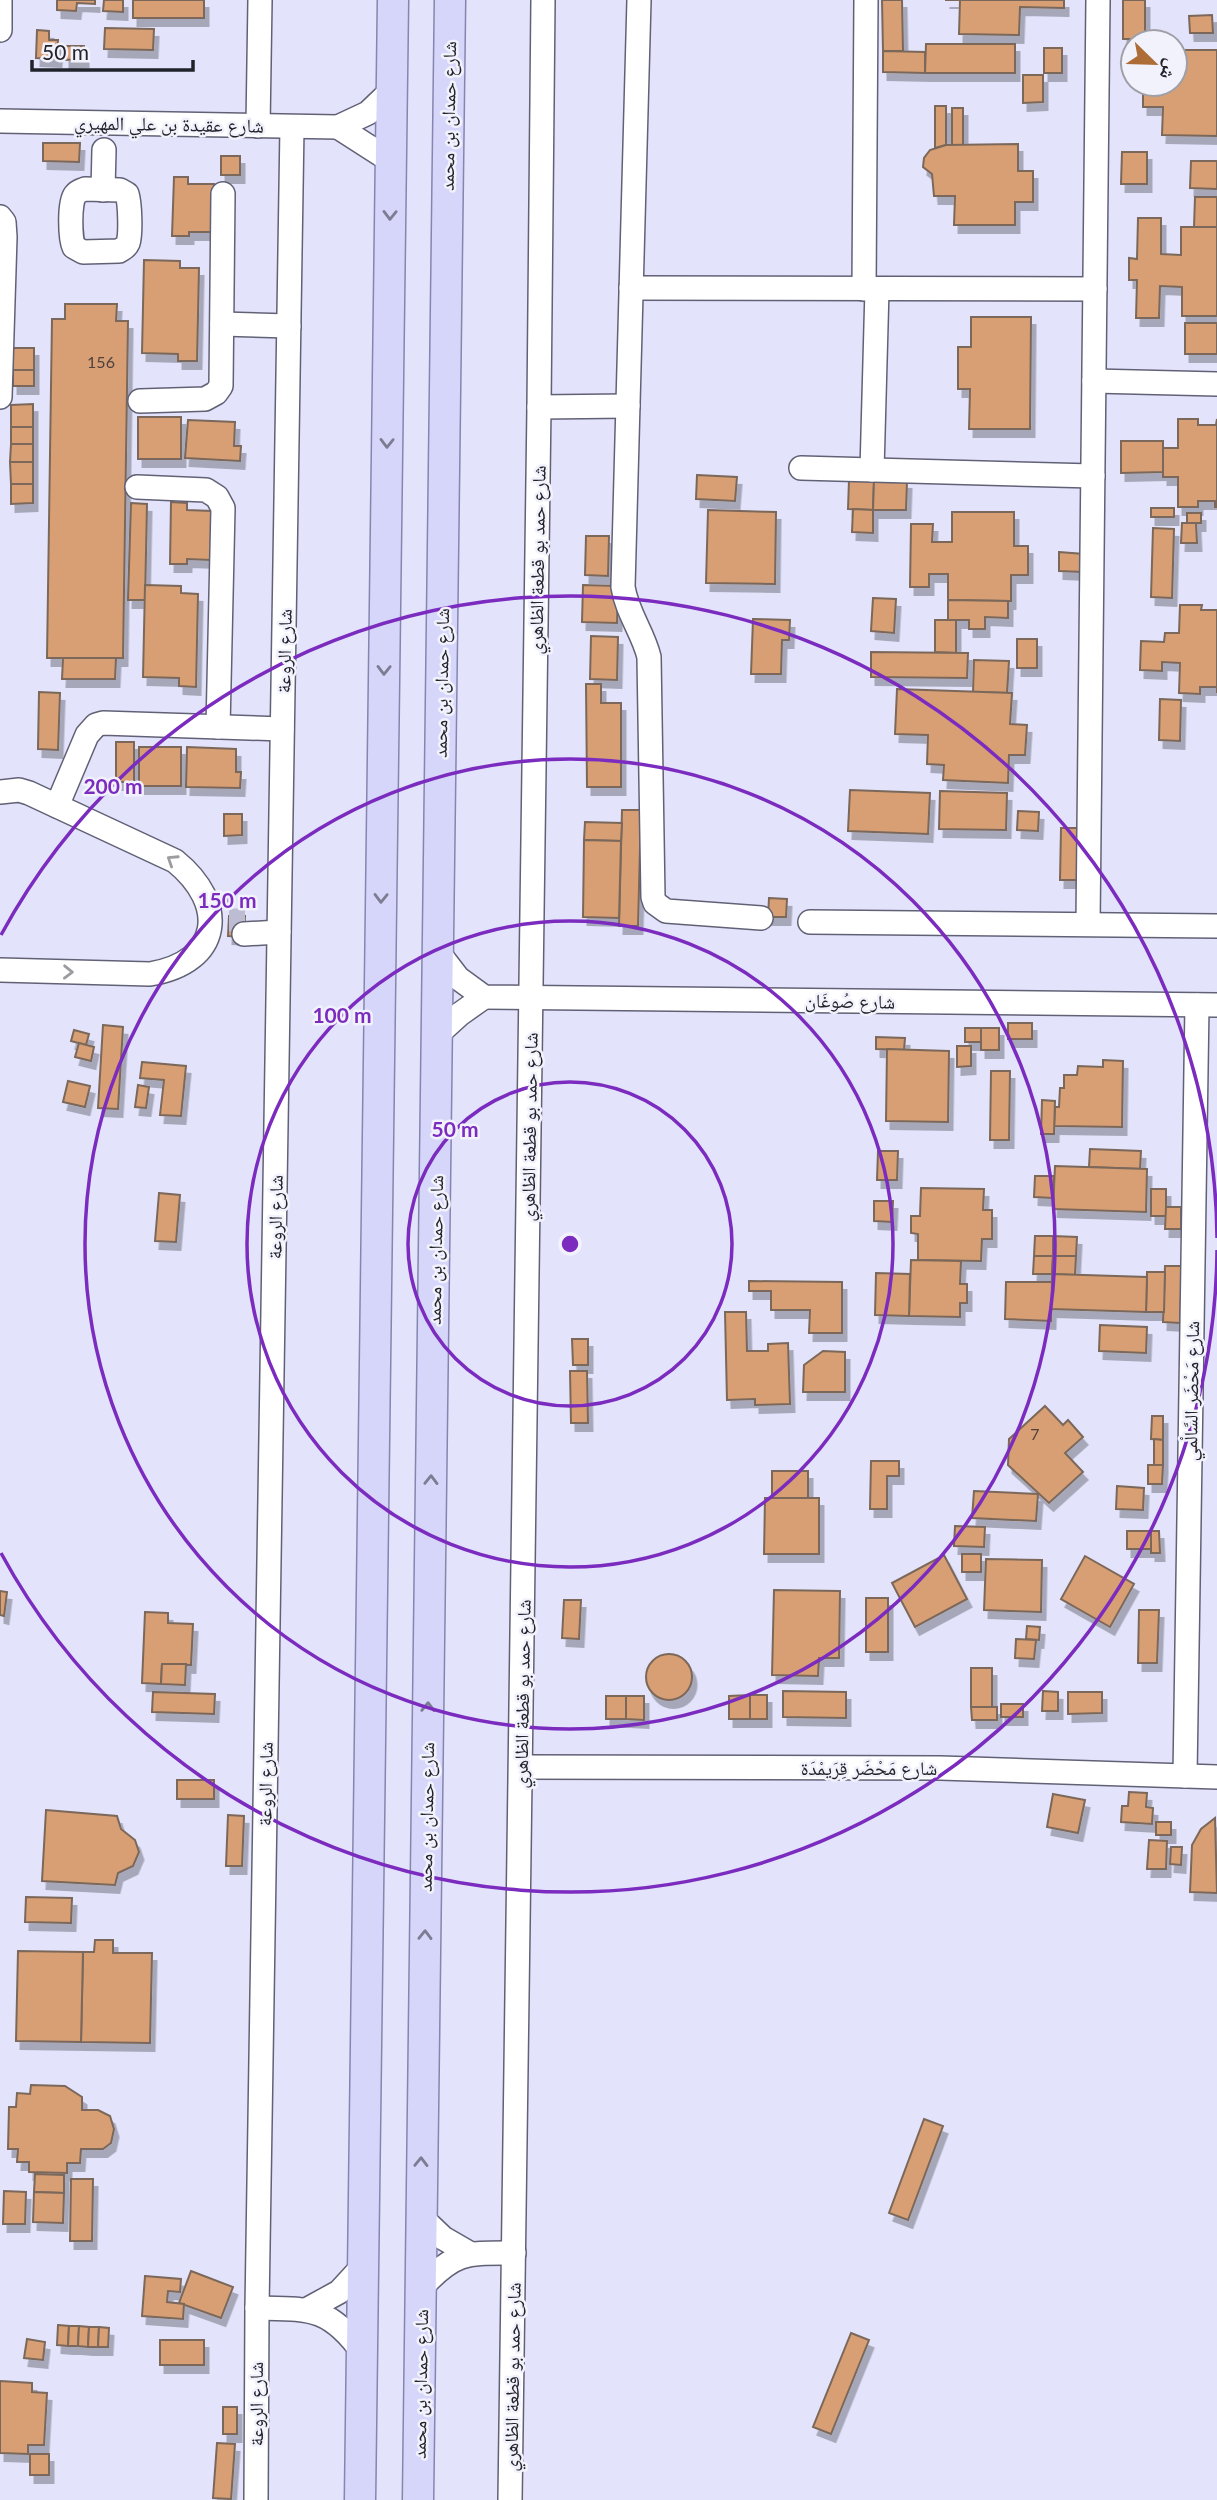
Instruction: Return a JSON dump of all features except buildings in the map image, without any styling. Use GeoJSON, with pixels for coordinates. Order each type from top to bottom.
{"type":"FeatureCollection","features":[{"type":"Feature","properties":{"kind":"main road"},"geometry":{"type":"LineString","coordinates":[[360,2500],[393,0]]}},
{"type":"Feature","properties":{"kind":"main road","name":"شارع حمدان بن محمد"},"geometry":{"type":"LineString","coordinates":[[418,2500],[450,0]]}},
{"type":"Feature","properties":{"kind":"street"},"geometry":{"type":"LineString","coordinates":[[0,0],[0,30]]}},
{"type":"Feature","properties":{"kind":"street"},"geometry":{"type":"LineString","coordinates":[[258,126],[260,0]]}},
{"type":"Feature","properties":{"kind":"street","name":"شارع حمد بو قطعة الظاهري"},"geometry":{"type":"LineString","coordinates":[[510,2500],[540,407],[543,0]]}},
{"type":"Feature","properties":{"kind":"street"},"geometry":{"type":"LineString","coordinates":[[639,0],[623,587],[628,608],[649,657],[653,897],[655,903],[666,911],[761,918]]}},
{"type":"Feature","properties":{"kind":"street"},"geometry":{"type":"LineString","coordinates":[[866,0],[872,470]]}},
{"type":"Feature","properties":{"kind":"street"},"geometry":{"type":"LineString","coordinates":[[1088,923],[1098,0]]}},
{"type":"Feature","properties":{"kind":"street","name":"شارع عقيدة بن علي المهيري"},"geometry":{"type":"LineString","coordinates":[[0,121],[105,137],[258,126],[338,127],[368,113],[392,90]]}},
{"type":"Feature","properties":{"kind":"street","name":"شارع الروعة"},"geometry":{"type":"LineString","coordinates":[[256,2500],[292,127]]}},
{"type":"Feature","properties":{"kind":"street"},"geometry":{"type":"LineString","coordinates":[[338,127],[391,161]]}},
{"type":"Feature","properties":{"kind":"street"},"geometry":{"type":"LineString","coordinates":[[103,190],[105,137]]}},
{"type":"Feature","properties":{"kind":"street"},"geometry":{"type":"LineString","coordinates":[[140,401],[205,399],[216,393],[222,378],[223,194]]}},
{"type":"Feature","properties":{"kind":"street"},"geometry":{"type":"LineString","coordinates":[[0,217],[4,222],[5,237],[0,397]]}},
{"type":"Feature","properties":{"kind":"street"},"geometry":{"type":"LineString","coordinates":[[631,288],[1095,289]]}},
{"type":"Feature","properties":{"kind":"street"},"geometry":{"type":"LineString","coordinates":[[222,324],[289,326]]}},
{"type":"Feature","properties":{"kind":"street"},"geometry":{"type":"LineString","coordinates":[[1094,381],[1217,384]]}},
{"type":"Feature","properties":{"kind":"street"},"geometry":{"type":"LineString","coordinates":[[540,407],[628,407]]}},
{"type":"Feature","properties":{"kind":"street"},"geometry":{"type":"LineString","coordinates":[[801,468],[1093,476]]}},
{"type":"Feature","properties":{"kind":"street"},"geometry":{"type":"LineString","coordinates":[[137,487],[206,490],[217,497],[223,508],[218,727]]}},
{"type":"Feature","properties":{"kind":"street"},"geometry":{"type":"LineString","coordinates":[[57,806],[87,735],[96,725],[110,723],[282,729]]}},
{"type":"Feature","properties":{"kind":"street"},"geometry":{"type":"LineString","coordinates":[[0,792],[19,790],[29,793],[175,861],[194,878],[228,927]]}},
{"type":"Feature","properties":{"kind":"street"},"geometry":{"type":"LineString","coordinates":[[810,922],[1217,926]]}},
{"type":"Feature","properties":{"kind":"street"},"geometry":{"type":"LineString","coordinates":[[0,970],[150,974],[165,971],[192,958],[228,927],[280,926]]}},
{"type":"Feature","properties":{"kind":"street"},"geometry":{"type":"LineString","coordinates":[[438,952],[458,978],[484,997],[460,1013],[438,1034]]}},
{"type":"Feature","properties":{"kind":"street","name":"شارع صُوغَان"},"geometry":{"type":"LineString","coordinates":[[484,997],[1207,1005]]}},
{"type":"Feature","properties":{"kind":"street","name":"شارع مَحْضَر السَّالْمي"},"geometry":{"type":"LineString","coordinates":[[1185,1776],[1207,1005]]}},
{"type":"Feature","properties":{"kind":"street","name":"شارع مَحْضَر قِرَيمْدَة"},"geometry":{"type":"LineString","coordinates":[[521,1767],[940,1768],[1217,1777]]}},
{"type":"Feature","properties":{"kind":"street"},"geometry":{"type":"LineString","coordinates":[[421,2217],[443,2238],[469,2253]]}},
{"type":"Feature","properties":{"kind":"street"},"geometry":{"type":"LineString","coordinates":[[422,2287],[443,2267],[469,2253]]}},
{"type":"Feature","properties":{"kind":"street","name":"شارع حمد بو قطعة الظاهري"},"geometry":{"type":"LineString","coordinates":[[469,2253],[514,2253]]}},
{"type":"Feature","properties":{"kind":"street"},"geometry":{"type":"LineString","coordinates":[[308,2309],[339,2292],[363,2266]]}},
{"type":"Feature","properties":{"kind":"street"},"geometry":{"type":"LineString","coordinates":[[257,2308],[308,2309],[340,2326],[363,2353]]}},
{"type":"Feature","properties":{"kind":"tunnel"},"geometry":{"type":"LineString","coordinates":[[229,920],[245,920]]}}]}
